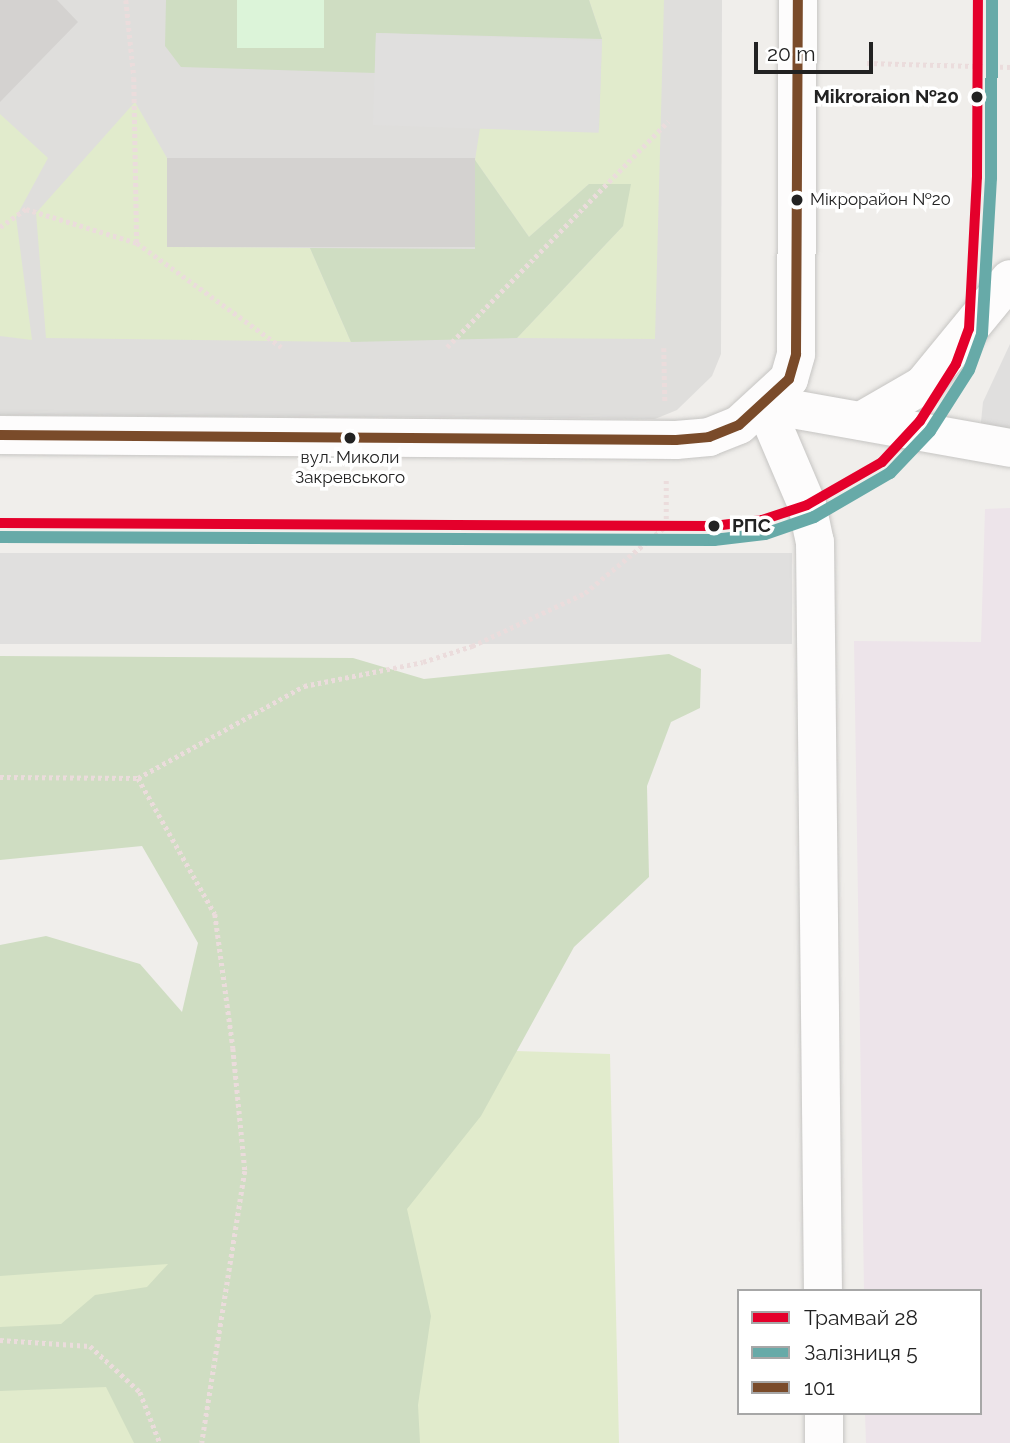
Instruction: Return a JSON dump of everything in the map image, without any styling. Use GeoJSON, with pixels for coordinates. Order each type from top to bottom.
{"type":"FeatureCollection","features":[{"type":"Feature","properties":{"kind":"street"},"geometry":{"type":"LineString","coordinates":[[0,435],[676,440],[709,437],[739,425],[789,379],[796,354],[798,0]]}},
{"type":"Feature","properties":{"kind":"street"},"geometry":{"type":"LineString","coordinates":[[861,421],[923,385],[1010,279]]}},
{"type":"Feature","properties":{"kind":"street"},"geometry":{"type":"LineString","coordinates":[[764,404],[1010,448]]}},
{"type":"Feature","properties":{"kind":"street"},"geometry":{"type":"LineString","coordinates":[[764,404],[807,505],[815,542],[822,1289]]}},
{"type":"Feature","properties":{"kind":"street"},"geometry":{"type":"LineString","coordinates":[[824,1415],[824,1443]]}},
{"type":"Feature","properties":{"kind":"path"},"geometry":{"type":"LineString","coordinates":[[126,0],[134,78],[137,243]]}},
{"type":"Feature","properties":{"kind":"path"},"geometry":{"type":"LineString","coordinates":[[867,63],[1010,67]]}},
{"type":"Feature","properties":{"kind":"path"},"geometry":{"type":"LineString","coordinates":[[447,347],[668,121]]}},
{"type":"Feature","properties":{"kind":"path"},"geometry":{"type":"LineString","coordinates":[[0,227],[26,209],[137,243],[281,347]]}},
{"type":"Feature","properties":{"kind":"path"},"geometry":{"type":"LineString","coordinates":[[0,777],[138,778],[304,686],[423,662],[472,646],[585,593]]}},
{"type":"Feature","properties":{"kind":"path"},"geometry":{"type":"LineString","coordinates":[[138,778],[215,914],[236,1075],[245,1171],[202,1443]]}},
{"type":"Feature","properties":{"kind":"path"},"geometry":{"type":"LineString","coordinates":[[0,1340],[90,1346],[140,1392],[160,1443]]}},
{"type":"Feature","properties":{"kind":"shaded area"},"geometry":{"type":"Polygon","coordinates":[[[0,0],[722,0],[721,354],[712,376],[677,410],[655,419],[0,415],[0,0]]]}},
{"type":"Feature","properties":{"kind":"shaded area"},"geometry":{"type":"Polygon","coordinates":[[[376,33],[602,41],[599,133],[373,125],[376,33]]]}},
{"type":"Feature","properties":{"kind":"shaded area"},"geometry":{"type":"Polygon","coordinates":[[[1010,344],[1010,444],[979,442],[983,402],[1010,344]]]}},
{"type":"Feature","properties":{"kind":"shaded area"},"geometry":{"type":"Polygon","coordinates":[[[1010,508],[1010,1443],[866,1443],[865,1415],[982,1415],[982,1289],[864,1289],[854,641],[981,642],[985,509],[1010,508]]]}},
{"type":"Feature","properties":{"kind":"shaded area"},"geometry":{"type":"Polygon","coordinates":[[[0,553],[792,553],[792,644],[0,644],[0,553]]]}},
{"type":"Feature","properties":{"kind":"green space"},"geometry":{"type":"Polygon","coordinates":[[[166,0],[589,0],[602,39],[376,33],[375,73],[181,67],[165,46],[166,0]]]}},
{"type":"Feature","properties":{"kind":"green space"},"geometry":{"type":"Polygon","coordinates":[[[237,0],[324,0],[324,48],[237,48],[237,0]]]}},
{"type":"Feature","properties":{"kind":"green space"},"geometry":{"type":"Polygon","coordinates":[[[589,0],[664,0],[655,339],[517,338],[623,226],[589,184],[529,237],[475,160],[480,128],[599,130],[602,39],[589,0]]]}},
{"type":"Feature","properties":{"kind":"green space"},"geometry":{"type":"Polygon","coordinates":[[[135,102],[167,158],[167,247],[310,248],[351,342],[46,338],[36,213],[135,102]]]}},
{"type":"Feature","properties":{"kind":"green space"},"geometry":{"type":"Polygon","coordinates":[[[0,114],[48,158],[16,217],[32,340],[0,336],[0,114]]]}},
{"type":"Feature","properties":{"kind":"green space"},"geometry":{"type":"Polygon","coordinates":[[[475,160],[529,237],[589,184],[631,184],[623,226],[517,338],[351,342],[310,248],[475,249],[475,160]]]}},
{"type":"Feature","properties":{"kind":"green space"},"geometry":{"type":"Polygon","coordinates":[[[669,654],[701,669],[700,708],[671,722],[647,786],[649,877],[574,947],[481,1116],[407,1209],[431,1316],[418,1405],[420,1443],[134,1443],[106,1387],[0,1391],[0,1327],[61,1324],[95,1295],[147,1287],[168,1264],[0,1276],[0,945],[46,936],[140,964],[182,1012],[198,943],[142,846],[0,860],[0,656],[353,658],[424,679],[669,654]]]}},
{"type":"Feature","properties":{"kind":"green space"},"geometry":{"type":"Polygon","coordinates":[[[482,1050],[610,1054],[619,1443],[0,1443],[0,1106],[482,1050]]]}},
{"type":"Feature","properties":{"kind":"building"},"geometry":{"type":"Polygon","coordinates":[[[0,0],[57,0],[78,22],[0,102],[0,0]]]}},
{"type":"Feature","properties":{"kind":"building"},"geometry":{"type":"Polygon","coordinates":[[[167,158],[475,158],[475,247],[167,247],[167,158]]]}},
{"type":"Feature","properties":{"kind":"tram line","name":"28"},"geometry":{"type":"LineString","coordinates":[[0,523],[714,526],[762,520],[807,505],[882,462],[920,421],[956,364],[969,329],[977,177],[978,0]]}},
{"type":"Feature","properties":{"kind":"rail line","name":"5"},"geometry":{"type":"LineString","coordinates":[[0,537],[714,540],[765,534],[814,517],[890,473],[930,431],[969,370],[982,334],[991,178],[992,0]]}},
{"type":"Feature","properties":{"kind":"transit line","name":"101"},"geometry":{"type":"LineString","coordinates":[[0,435],[676,440],[709,437],[739,425],[789,379],[796,354],[798,0]]}},
{"type":"Feature","properties":{"kind":"place","name":"Mikroraion №20"},"geometry":{"type":"Point","coordinates":[977,97]}},
{"type":"Feature","properties":{"kind":"place","name":"Мікрорайон №20"},"geometry":{"type":"Point","coordinates":[797,200]}},
{"type":"Feature","properties":{"kind":"place","name":"вул. Миколи Закревського"},"geometry":{"type":"Point","coordinates":[350,438]}},
{"type":"Feature","properties":{"kind":"place","name":"РПС"},"geometry":{"type":"Point","coordinates":[714,526]}}]}
